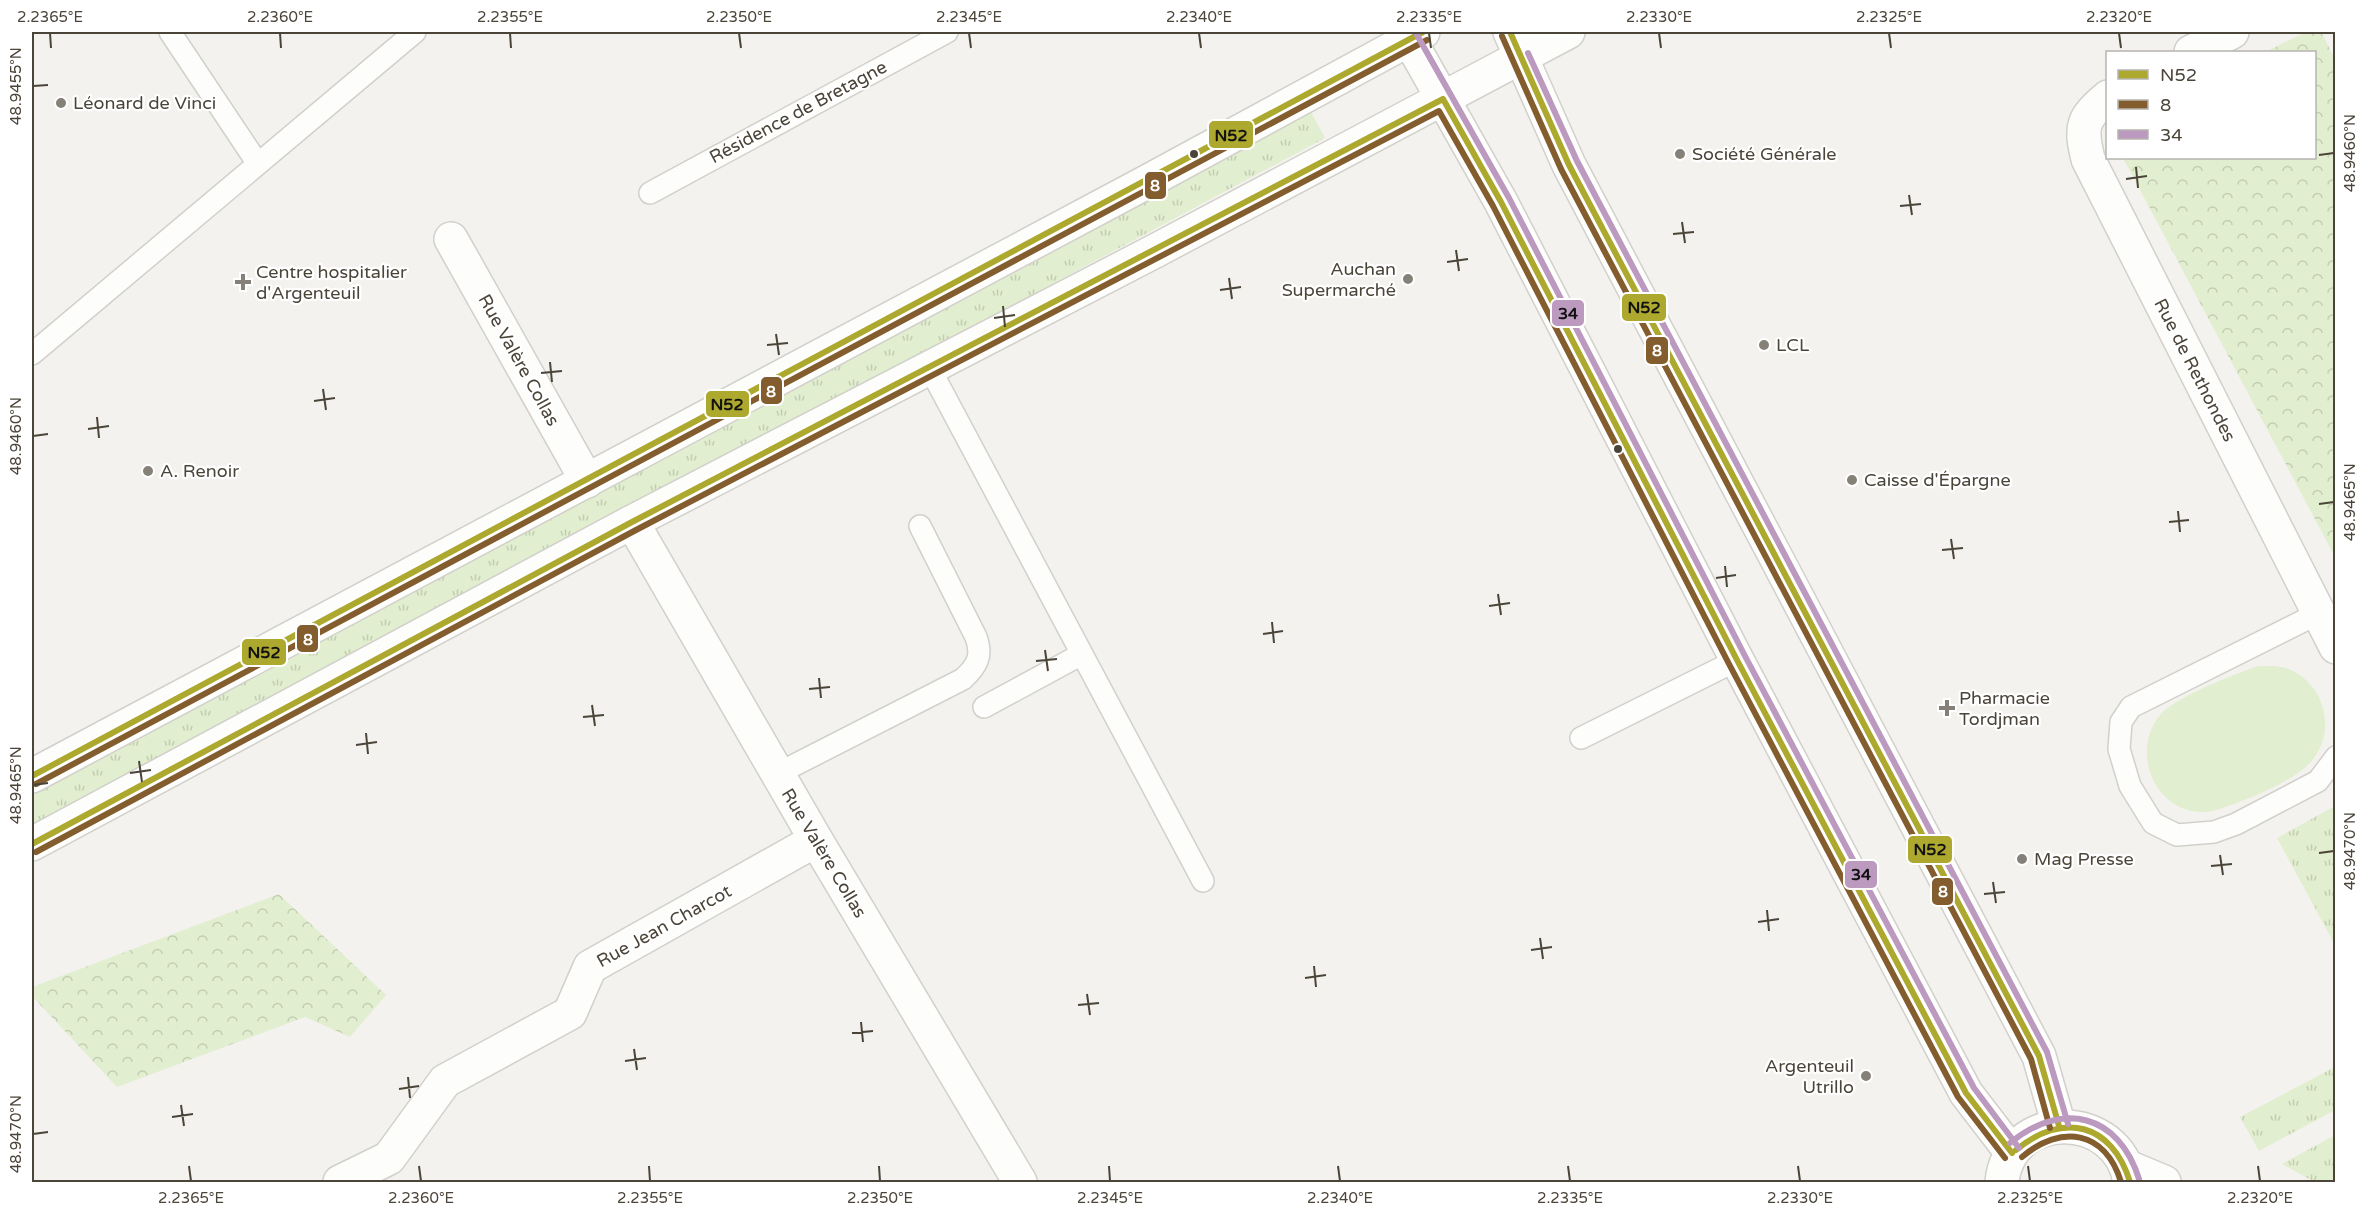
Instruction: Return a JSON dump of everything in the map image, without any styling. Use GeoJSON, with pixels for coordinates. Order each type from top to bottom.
{"type":"FeatureCollection","features":[{"type":"Feature","properties":{"kind":"street"},"geometry":{"type":"LineString","coordinates":[[32,844],[632,522],[1443,99],[1515,44],[1568,32]]}},
{"type":"Feature","properties":{"kind":"street"},"geometry":{"type":"LineString","coordinates":[[2193,51],[2232,32]]}},
{"type":"Feature","properties":{"kind":"street"},"geometry":{"type":"LineString","coordinates":[[33,772],[588,481],[1412,34],[1443,99],[1506,213],[1737,660],[2007,1168],[2025,1140],[2041,1130],[2059,1126],[2079,1127],[2097,1134],[2112,1145],[2129,1175],[2164,1182]]}},
{"type":"Feature","properties":{"kind":"street"},"geometry":{"type":"LineString","coordinates":[[1515,44],[1574,174],[2039,1056],[2059,1126]]}},
{"type":"Feature","properties":{"kind":"street","name":"Rue de Rethondes"},"geometry":{"type":"LineString","coordinates":[[2106,99],[2089,113],[2081,132],[2088,159],[2336,647]]}},
{"type":"Feature","properties":{"kind":"street","name":"Rue Valère Collas"},"geometry":{"type":"LineString","coordinates":[[451,239],[588,481]]}},
{"type":"Feature","properties":{"kind":"street","name":"Rue Valère Collas"},"geometry":{"type":"LineString","coordinates":[[632,522],[777,774],[1020,1182]]}},
{"type":"Feature","properties":{"kind":"street","name":"Rue Jean Charcot"},"geometry":{"type":"LineString","coordinates":[[340,1182],[389,1158],[445,1081],[570,1013],[590,967],[816,840]]}},
{"type":"Feature","properties":{"kind":"lane"},"geometry":{"type":"LineString","coordinates":[[170,32],[258,164]]}},
{"type":"Feature","properties":{"kind":"lane"},"geometry":{"type":"LineString","coordinates":[[32,354],[415,32]]}},
{"type":"Feature","properties":{"kind":"lane","name":"Résidence de Bretagne"},"geometry":{"type":"LineString","coordinates":[[650,193],[947,32]]}},
{"type":"Feature","properties":{"kind":"lane"},"geometry":{"type":"LineString","coordinates":[[929,367],[1203,881]]}},
{"type":"Feature","properties":{"kind":"lane"},"geometry":{"type":"LineString","coordinates":[[777,774],[963,679],[977,666],[980,649],[976,637],[920,526]]}},
{"type":"Feature","properties":{"kind":"lane"},"geometry":{"type":"LineString","coordinates":[[2319,613],[2131,707],[2121,722],[2119,749],[2130,786],[2153,823],[2177,835],[2214,832],[2236,824],[2319,780],[2336,758]]}},
{"type":"Feature","properties":{"kind":"lane"},"geometry":{"type":"LineString","coordinates":[[984,707],[1082,654]]}},
{"type":"Feature","properties":{"kind":"lane"},"geometry":{"type":"LineString","coordinates":[[1581,738],[1737,660]]}},
{"type":"Feature","properties":{"kind":"green space"},"geometry":{"type":"Polygon","coordinates":[[[2306,32],[2321,32],[2335,59],[2335,557],[2124,159],[2316,159],[2316,51],[2267,51],[2306,32]]]}},
{"type":"Feature","properties":{"kind":"green space"},"geometry":{"type":"Polygon","coordinates":[[[1309,108],[1325,138],[32,829],[32,791],[1309,108]]]}},
{"type":"Feature","properties":{"kind":"green space"},"geometry":{"type":"Polygon","coordinates":[[[2258,666],[2289,669],[2305,679],[2314,689],[2321,701],[2325,727],[2318,753],[2309,764],[2291,778],[2220,809],[2200,812],[2182,808],[2167,799],[2156,785],[2149,768],[2147,750],[2150,732],[2160,715],[2178,701],[2206,687],[2258,666]]]}},
{"type":"Feature","properties":{"kind":"green space"},"geometry":{"type":"Polygon","coordinates":[[[2335,806],[2335,945],[2277,838],[2335,806]]]}},
{"type":"Feature","properties":{"kind":"green space"},"geometry":{"type":"Polygon","coordinates":[[[279,894],[386,995],[350,1037],[305,1017],[117,1087],[32,996],[32,987],[279,894]]]}},
{"type":"Feature","properties":{"kind":"green space"},"geometry":{"type":"Polygon","coordinates":[[[2335,1067],[2335,1110],[2259,1151],[2240,1117],[2335,1067]]]}},
{"type":"Feature","properties":{"kind":"green space"},"geometry":{"type":"Polygon","coordinates":[[[2335,1135],[2335,1182],[2315,1182],[2282,1164],[2335,1135]]]}},
{"type":"Feature","properties":{"kind":"transit line","name":"N52"},"geometry":{"type":"LineString","coordinates":[[32,776],[1423,32]]}},
{"type":"Feature","properties":{"kind":"transit line","name":"N52"},"geometry":{"type":"LineString","coordinates":[[1510,32],[1569,165],[2039,1056],[2059,1126]]}},
{"type":"Feature","properties":{"kind":"transit line","name":"34"},"geometry":{"type":"LineString","coordinates":[[1417,35],[1509,198],[1745,656],[1974,1088],[2019,1148]]}},
{"type":"Feature","properties":{"kind":"transit line","name":"8"},"geometry":{"type":"LineString","coordinates":[[1502,36],[1561,169],[2031,1059],[2050,1128]]}},
{"type":"Feature","properties":{"kind":"transit line","name":"8"},"geometry":{"type":"LineString","coordinates":[[36,784],[1427,40]]}},
{"type":"Feature","properties":{"kind":"transit line","name":"34"},"geometry":{"type":"LineString","coordinates":[[1528,53],[1577,161],[2047,1052],[2068,1124]]}},
{"type":"Feature","properties":{"kind":"transit line","name":"N52"},"geometry":{"type":"LineString","coordinates":[[32,844],[632,522],[1443,99],[1501,202],[1737,660],[1966,1093],[2012,1153]]}},
{"type":"Feature","properties":{"kind":"transit line","name":"8"},"geometry":{"type":"LineString","coordinates":[[36,852],[636,530],[1439,111],[1493,206],[1729,664],[1958,1097],[2005,1158]]}},
{"type":"Feature","properties":{"kind":"transit line","name":"34"},"geometry":{"type":"LineString","coordinates":[[2010,1143],[2049,1121],[2068,1118],[2086,1120],[2103,1128],[2118,1140],[2130,1157],[2139,1179]]}},
{"type":"Feature","properties":{"kind":"transit line","name":"N52"},"geometry":{"type":"LineString","coordinates":[[2016,1150],[2051,1130],[2068,1127],[2084,1129],[2098,1136],[2111,1147],[2122,1162],[2130,1182]]}},
{"type":"Feature","properties":{"kind":"transit line","name":"8"},"geometry":{"type":"LineString","coordinates":[[2022,1157],[2037,1146],[2052,1140],[2066,1137],[2080,1138],[2093,1143],[2104,1152],[2114,1165],[2121,1182]]}},
{"type":"Feature","properties":{"kind":"place","name":"Léonard de Vinci"},"geometry":{"type":"Point","coordinates":[61,103]}},
{"type":"Feature","properties":{"kind":"place","name":"Société Générale"},"geometry":{"type":"Point","coordinates":[1680,154]}},
{"type":"Feature","properties":{"kind":"place","name":"Auchan Supermarché"},"geometry":{"type":"Point","coordinates":[1408,279]}},
{"type":"Feature","properties":{"kind":"place","name":"Centre hospitalier d'Argenteuil"},"geometry":{"type":"Point","coordinates":[243,282]}},
{"type":"Feature","properties":{"kind":"place","name":"LCL"},"geometry":{"type":"Point","coordinates":[1764,345]}},
{"type":"Feature","properties":{"kind":"place","name":"A. Renoir"},"geometry":{"type":"Point","coordinates":[148,471]}},
{"type":"Feature","properties":{"kind":"place","name":"Caisse d'Épargne"},"geometry":{"type":"Point","coordinates":[1852,480]}},
{"type":"Feature","properties":{"kind":"place","name":"Pharmacie Tordjman"},"geometry":{"type":"Point","coordinates":[1947,708]}},
{"type":"Feature","properties":{"kind":"place","name":"Mag Presse"},"geometry":{"type":"Point","coordinates":[2022,859]}},
{"type":"Feature","properties":{"kind":"place","name":"Argenteuil Utrillo"},"geometry":{"type":"Point","coordinates":[1866,1076]}}]}
